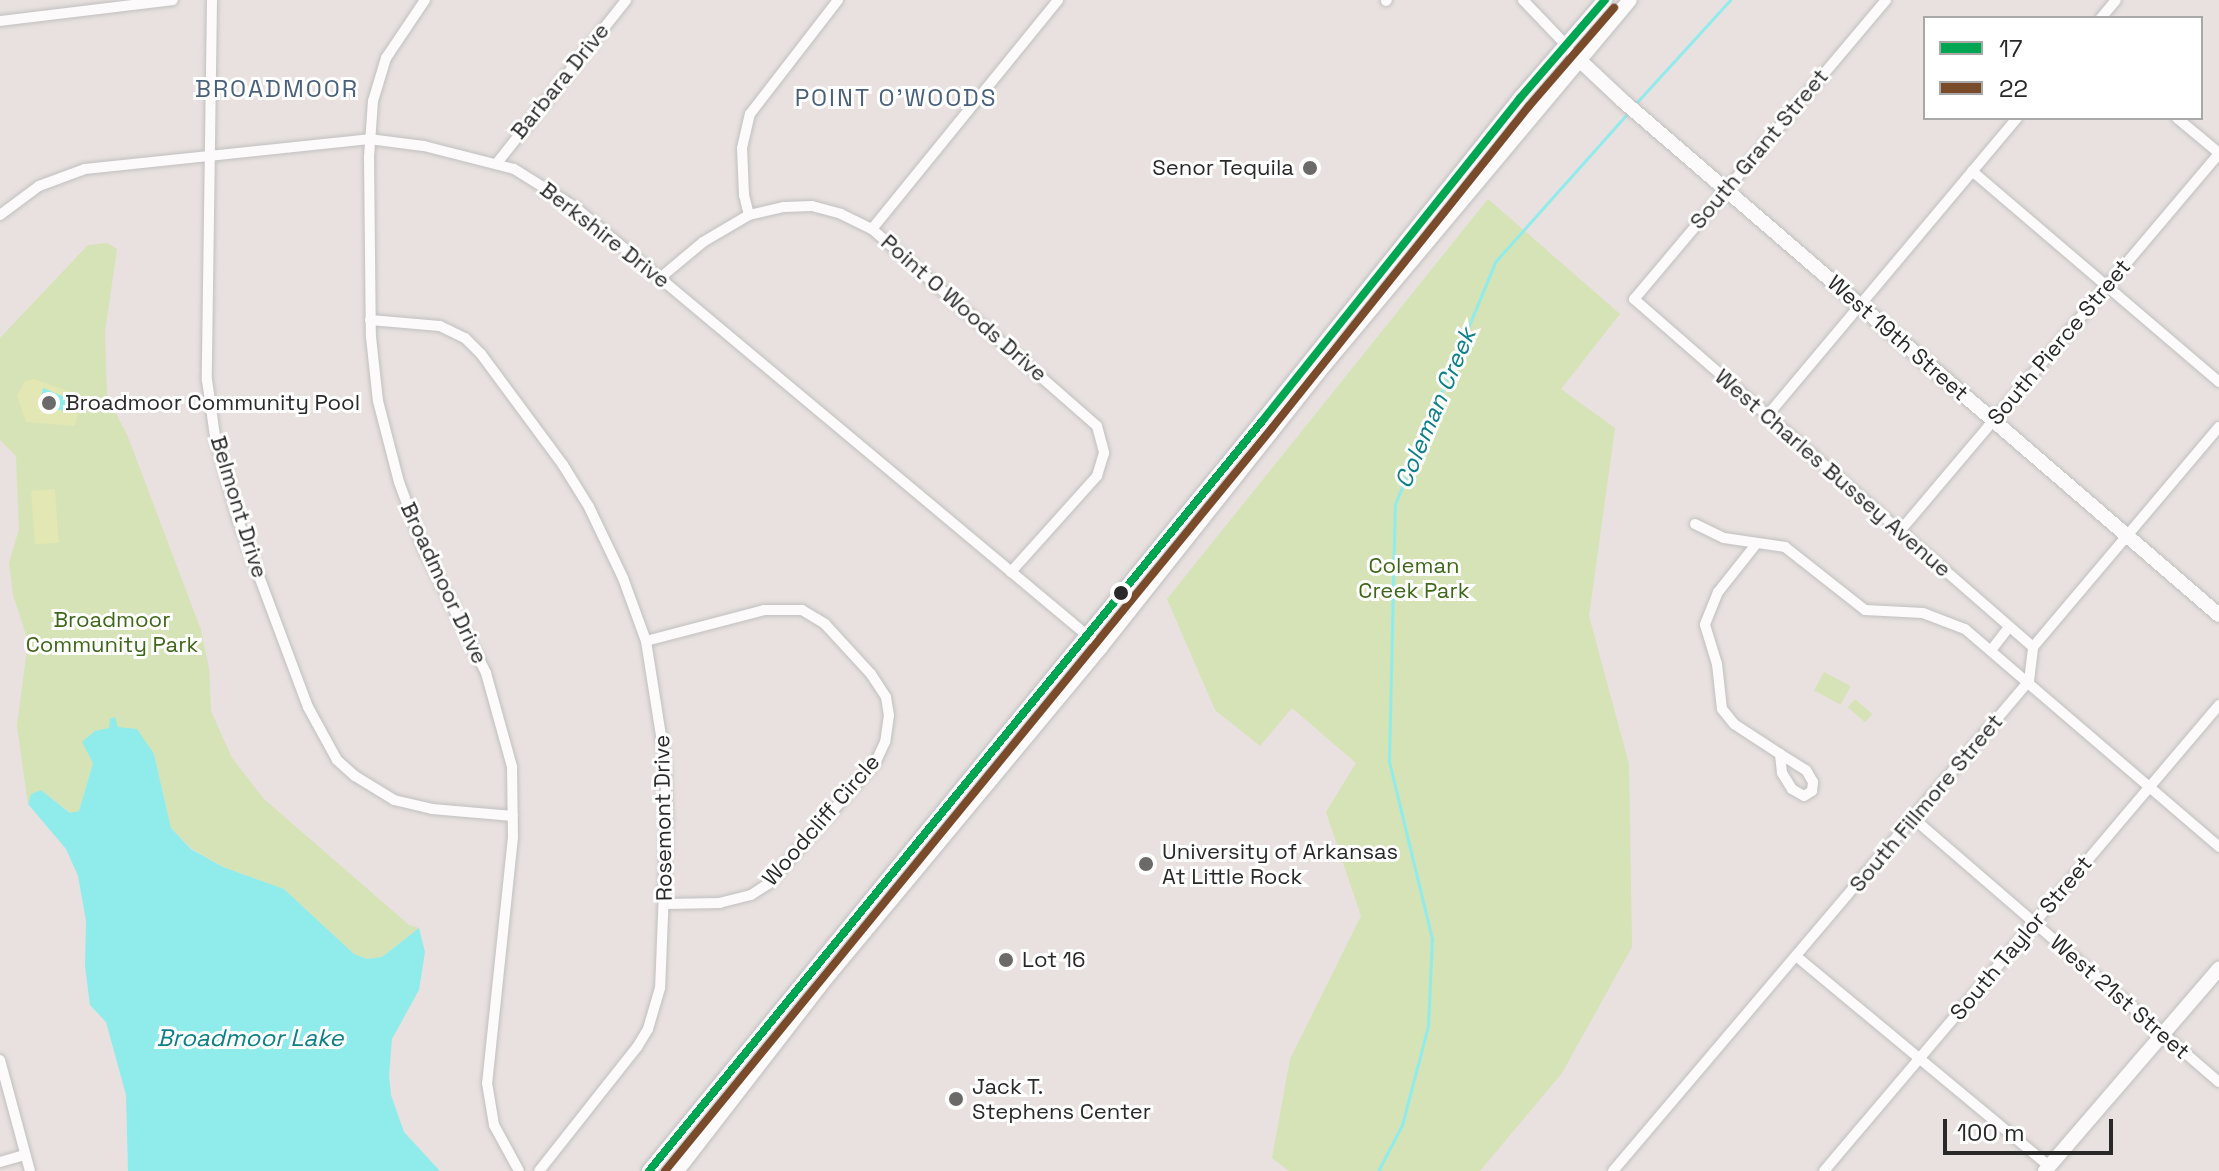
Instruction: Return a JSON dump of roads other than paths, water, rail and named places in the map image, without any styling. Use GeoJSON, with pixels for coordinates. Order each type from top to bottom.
{"type":"FeatureCollection","features":[{"type":"Feature","properties":{"kind":"main road"},"geometry":{"type":"LineString","coordinates":[[649,1171],[1605,0]]}},
{"type":"Feature","properties":{"kind":"main road"},"geometry":{"type":"LineString","coordinates":[[677,1171],[823,982],[1101,647],[1327,361],[1630,0]]}},
{"type":"Feature","properties":{"kind":"main road","name":"West 19th Street"},"geometry":{"type":"LineString","coordinates":[[1566,45],[1623,101],[2219,615]]}},
{"type":"Feature","properties":{"kind":"main road"},"geometry":{"type":"LineString","coordinates":[[2050,1169],[2219,969]]}},
{"type":"Feature","properties":{"kind":"street"},"geometry":{"type":"LineString","coordinates":[[0,21],[173,0]]}},
{"type":"Feature","properties":{"kind":"street","name":"Belmont Drive"},"geometry":{"type":"LineString","coordinates":[[212,0],[207,380],[215,436],[238,520],[316,726],[337,760],[394,800],[432,809],[513,816]]}},
{"type":"Feature","properties":{"kind":"street","name":"Broadmoor Drive"},"geometry":{"type":"LineString","coordinates":[[425,0],[401,33],[382,70],[369,139],[370,320],[378,401],[399,482],[424,550],[473,643],[497,704],[512,767],[513,816],[487,1083],[494,1125],[519,1171]]}},
{"type":"Feature","properties":{"kind":"street","name":"Barbara Drive"},"geometry":{"type":"LineString","coordinates":[[497,163],[626,0]]}},
{"type":"Feature","properties":{"kind":"street"},"geometry":{"type":"LineString","coordinates":[[749,215],[744,195],[742,148],[750,114],[838,0]]}},
{"type":"Feature","properties":{"kind":"street"},"geometry":{"type":"LineString","coordinates":[[872,229],[1058,0]]}},
{"type":"Feature","properties":{"kind":"street"},"geometry":{"type":"LineString","coordinates":[[1523,0],[1566,45]]}},
{"type":"Feature","properties":{"kind":"street","name":"South Grant Street"},"geometry":{"type":"LineString","coordinates":[[1634,299],[1886,0]]}},
{"type":"Feature","properties":{"kind":"street"},"geometry":{"type":"LineString","coordinates":[[2103,16],[2116,0]]}},
{"type":"Feature","properties":{"kind":"street"},"geometry":{"type":"LineString","coordinates":[[1767,416],[2015,120]]}},
{"type":"Feature","properties":{"kind":"street"},"geometry":{"type":"LineString","coordinates":[[2179,120],[2219,153]]}},
{"type":"Feature","properties":{"kind":"street","name":"Berkshire Drive"},"geometry":{"type":"LineString","coordinates":[[0,215],[39,186],[85,169],[212,154],[369,139],[410,143],[497,163],[536,180],[561,196],[1101,647]]}},
{"type":"Feature","properties":{"kind":"street","name":"South Pierce Street"},"geometry":{"type":"LineString","coordinates":[[1900,531],[2219,153]]}},
{"type":"Feature","properties":{"kind":"street"},"geometry":{"type":"LineString","coordinates":[[1972,171],[2219,382]]}},
{"type":"Feature","properties":{"kind":"street","name":"Point O Woods Drive"},"geometry":{"type":"LineString","coordinates":[[660,278],[703,242],[749,215],[784,207],[812,206],[841,214],[872,229],[1097,426],[1104,453],[1097,476],[1011,572]]}},
{"type":"Feature","properties":{"kind":"street","name":"West Charles Bussey Avenue"},"geometry":{"type":"LineString","coordinates":[[1634,299],[2033,647]]}},
{"type":"Feature","properties":{"kind":"street","name":"Rosemont Drive"},"geometry":{"type":"LineString","coordinates":[[370,320],[440,326],[465,338],[481,354],[563,465],[589,507],[623,578],[646,641],[665,761],[665,904],[660,988],[648,1029],[625,1064],[539,1171]]}},
{"type":"Feature","properties":{"kind":"street"},"geometry":{"type":"LineString","coordinates":[[2029,681],[2033,647],[2219,427]]}},
{"type":"Feature","properties":{"kind":"street"},"geometry":{"type":"LineString","coordinates":[[1695,524],[1724,538],[1788,548],[1865,610],[1939,617],[1965,629],[1992,649],[2219,847]]}},
{"type":"Feature","properties":{"kind":"street"},"geometry":{"type":"LineString","coordinates":[[1757,543],[1722,584],[1708,610],[1705,625],[1717,664],[1722,709],[1734,724],[1780,754]]}},
{"type":"Feature","properties":{"kind":"street","name":"Woodcliff Circle"},"geometry":{"type":"LineString","coordinates":[[646,641],[764,610],[802,610],[825,624],[871,674],[886,697],[889,715],[885,742],[875,763],[768,884],[751,895],[720,903],[665,904]]}},
{"type":"Feature","properties":{"kind":"street"},"geometry":{"type":"LineString","coordinates":[[1992,649],[2009,627]]}},
{"type":"Feature","properties":{"kind":"street","name":"South Fillmore Street"},"geometry":{"type":"LineString","coordinates":[[1613,1171],[2029,681]]}},
{"type":"Feature","properties":{"kind":"street","name":"South Taylor Street"},"geometry":{"type":"LineString","coordinates":[[1824,1171],[2219,705]]}},
{"type":"Feature","properties":{"kind":"street","name":"West 21st Street"},"geometry":{"type":"LineString","coordinates":[[1913,818],[2219,1082]]}},
{"type":"Feature","properties":{"kind":"street"},"geometry":{"type":"LineString","coordinates":[[1796,956],[2050,1169]]}},
{"type":"Feature","properties":{"kind":"street"},"geometry":{"type":"LineString","coordinates":[[0,1060],[30,1171]]}},
{"type":"Feature","properties":{"kind":"street"},"geometry":{"type":"LineString","coordinates":[[0,1162],[24,1155]]}},
{"type":"Feature","properties":{"kind":"water"},"geometry":{"type":"Polygon","coordinates":[[[43,388],[72,400],[70,411],[39,408],[43,388]]]}},
{"type":"Feature","properties":{"kind":"water","name":"Broadmoor Lake"},"geometry":{"type":"Polygon","coordinates":[[[115,717],[118,727],[137,729],[154,754],[171,828],[191,849],[223,867],[284,889],[354,954],[367,959],[382,957],[419,928],[425,952],[419,990],[392,1039],[389,1075],[391,1095],[404,1132],[440,1171],[128,1171],[126,1095],[106,1022],[90,1005],[85,966],[86,921],[78,876],[66,849],[28,804],[31,794],[41,790],[70,813],[79,811],[93,763],[82,742],[95,731],[109,728],[110,719],[115,717]]]}},
{"type":"Feature","properties":{"kind":"waterway","name":"Coleman Creek"},"geometry":{"type":"LineString","coordinates":[[1637,102],[1730,0]]}},
{"type":"Feature","properties":{"kind":"waterway","name":"Coleman Creek"},"geometry":{"type":"LineString","coordinates":[[1378,1171],[1402,1125],[1428,1026],[1432,939],[1389,761],[1395,504],[1495,262],[1626,115]]}},
{"type":"Feature","properties":{"kind":"place","name":"Senor Tequila"},"geometry":{"type":"Point","coordinates":[1310,168]}},
{"type":"Feature","properties":{"kind":"place","name":"Broadmoor Community Pool"},"geometry":{"type":"Point","coordinates":[49,403]}},
{"type":"Feature","properties":{"kind":"place","name":"University of Arkansas At Little Rock"},"geometry":{"type":"Point","coordinates":[1146,864]}},
{"type":"Feature","properties":{"kind":"place","name":"Lot 16"},"geometry":{"type":"Point","coordinates":[1006,960]}},
{"type":"Feature","properties":{"kind":"place","name":"Jack T. Stephens Center"},"geometry":{"type":"Point","coordinates":[956,1099]}},
{"type":"Feature","properties":{"kind":"district","name":"BROADMOOR"},"geometry":{"type":"Point","coordinates":[277,89]}},
{"type":"Feature","properties":{"kind":"district","name":"POINT O'WOODS"},"geometry":{"type":"Point","coordinates":[896,98]}},
{"type":"Feature","properties":{"kind":"park label","name":"Coleman Creek Park"},"geometry":{"type":"Point","coordinates":[1414,578]}},
{"type":"Feature","properties":{"kind":"park label","name":"Broadmoor Community Park"},"geometry":{"type":"Point","coordinates":[112,632]}}]}
